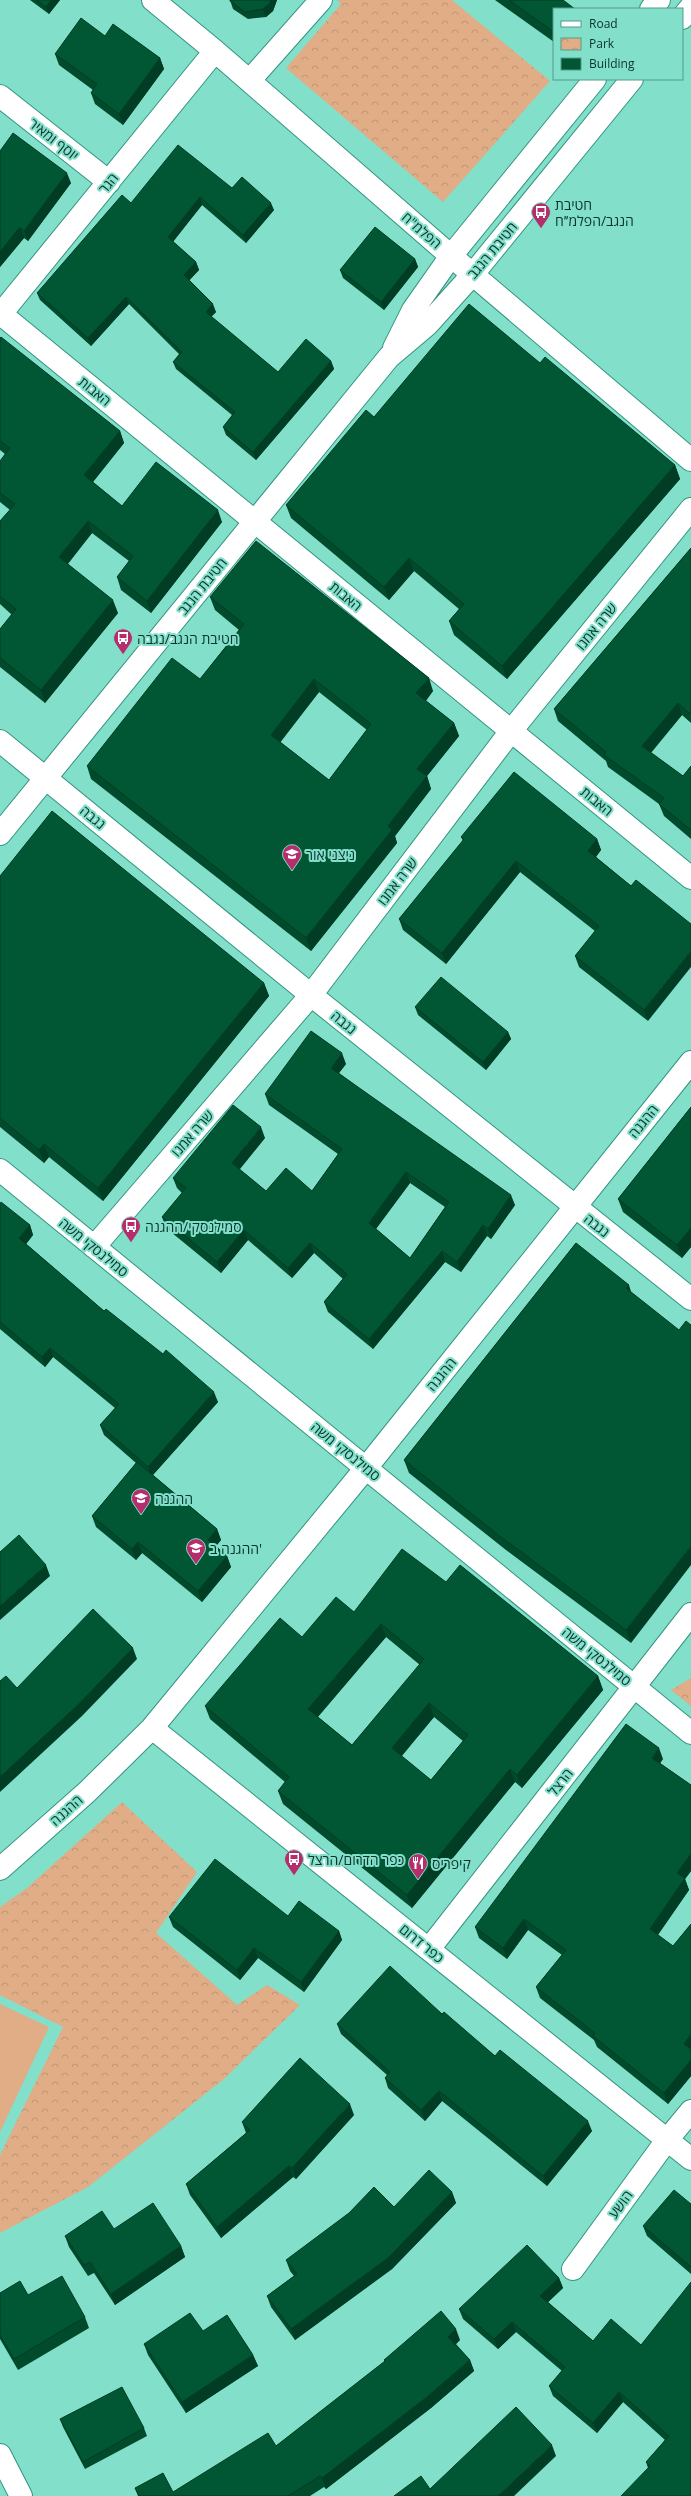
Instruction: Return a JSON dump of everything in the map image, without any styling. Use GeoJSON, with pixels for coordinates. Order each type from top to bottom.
{"type":"FeatureCollection","features":[{"type":"Feature","properties":{"kind":"street","name":"הפלמ\"ח"},"geometry":{"type":"LineString","coordinates":[[153,0],[250,80],[452,256],[691,460]]}},
{"type":"Feature","properties":{"kind":"street"},"geometry":{"type":"LineString","coordinates":[[250,80],[321,0]]}},
{"type":"Feature","properties":{"kind":"street"},"geometry":{"type":"LineString","coordinates":[[652,8],[659,0]]}},
{"type":"Feature","properties":{"kind":"street"},"geometry":{"type":"LineString","coordinates":[[683,17],[691,7]]}},
{"type":"Feature","properties":{"kind":"street","name":"הגר"},"geometry":{"type":"LineString","coordinates":[[0,315],[215,51]]}},
{"type":"Feature","properties":{"kind":"street","name":"חטיבת הנגב"},"geometry":{"type":"LineString","coordinates":[[389,357],[413,310],[452,256],[594,80]]}},
{"type":"Feature","properties":{"kind":"street","name":"חטיבת הנגב"},"geometry":{"type":"LineString","coordinates":[[0,834],[389,357],[428,324],[473,274],[631,80]]}},
{"type":"Feature","properties":{"kind":"street","name":"יוסף ומאיר"},"geometry":{"type":"LineString","coordinates":[[0,96],[109,182]]}},
{"type":"Feature","properties":{"kind":"street","name":"האבות"},"geometry":{"type":"LineString","coordinates":[[0,315],[691,878]]}},
{"type":"Feature","properties":{"kind":"street","name":"שרה אמנו"},"geometry":{"type":"LineString","coordinates":[[94,1246],[311,995],[511,731],[691,509]]}},
{"type":"Feature","properties":{"kind":"street","name":"נגבה"},"geometry":{"type":"LineString","coordinates":[[0,740],[311,995],[691,1299]]}},
{"type":"Feature","properties":{"kind":"street","name":"ההגנה"},"geometry":{"type":"LineString","coordinates":[[0,1869],[87,1792],[152,1728],[366,1468],[691,1062]]}},
{"type":"Feature","properties":{"kind":"street","name":"סמילנסקי משה"},"geometry":{"type":"LineString","coordinates":[[0,1170],[691,1733]]}},
{"type":"Feature","properties":{"kind":"street","name":"הרצל"},"geometry":{"type":"LineString","coordinates":[[429,1949],[691,1614]]}},
{"type":"Feature","properties":{"kind":"street","name":"כפר דרום"},"geometry":{"type":"LineString","coordinates":[[152,1728],[691,2159]]}},
{"type":"Feature","properties":{"kind":"street","name":"הושע"},"geometry":{"type":"LineString","coordinates":[[574,2269],[667,2140],[691,2111]]}},
{"type":"Feature","properties":{"kind":"street"},"geometry":{"type":"LineString","coordinates":[[0,2455],[21,2496]]}},
{"type":"Feature","properties":{"kind":"green space"},"geometry":{"type":"Polygon","coordinates":[[[337,0],[452,0],[550,81],[443,202],[286,68],[341,4],[337,0]]]}},
{"type":"Feature","properties":{"kind":"green space"},"geometry":{"type":"Polygon","coordinates":[[[691,1678],[691,1706],[671,1690],[691,1678]]]}},
{"type":"Feature","properties":{"kind":"green space"},"geometry":{"type":"Polygon","coordinates":[[[122,1802],[197,1872],[156,1933],[237,2005],[267,1985],[300,2005],[224,2079],[88,2187],[0,2233],[0,2155],[63,2027],[0,1995],[0,1907],[27,1888],[122,1802]]]}},
{"type":"Feature","properties":{"kind":"green space"},"geometry":{"type":"Polygon","coordinates":[[[0,2004],[49,2027],[0,2132],[0,2004]]]}},
{"type":"Feature","properties":{"kind":"building"},"geometry":{"type":"Polygon","coordinates":[[[37,0],[51,0],[46,7],[37,0]]]}},
{"type":"Feature","properties":{"kind":"building"},"geometry":{"type":"Polygon","coordinates":[[[230,0],[271,0],[270,3],[263,9],[245,12],[230,0]]]}},
{"type":"Feature","properties":{"kind":"building"},"geometry":{"type":"Polygon","coordinates":[[[509,0],[563,0],[574,8],[553,8],[553,31],[509,0]]]}},
{"type":"Feature","properties":{"kind":"building"},"geometry":{"type":"Polygon","coordinates":[[[81,18],[105,36],[113,24],[160,58],[119,114],[91,93],[97,84],[55,54],[81,18]]]}},
{"type":"Feature","properties":{"kind":"building"},"geometry":{"type":"Polygon","coordinates":[[[13,133],[67,173],[24,231],[20,227],[0,252],[0,151],[13,133]]]}},
{"type":"Feature","properties":{"kind":"building"},"geometry":{"type":"Polygon","coordinates":[[[178,145],[232,188],[242,177],[271,203],[243,235],[200,197],[168,237],[196,262],[184,275],[213,304],[206,312],[278,372],[306,339],[331,361],[253,452],[223,427],[235,412],[173,362],[182,352],[126,297],[88,338],[37,293],[122,195],[131,203],[178,145]]]}},
{"type":"Feature","properties":{"kind":"building"},"geometry":{"type":"Polygon","coordinates":[[[375,227],[415,259],[381,302],[340,270],[375,227]]]}},
{"type":"Feature","properties":{"kind":"building"},"geometry":{"type":"Polygon","coordinates":[[[469,304],[540,363],[545,357],[675,465],[502,666],[449,621],[464,604],[409,558],[384,587],[286,505],[366,410],[374,417],[469,304]]]}},
{"type":"Feature","properties":{"kind":"building"},"geometry":{"type":"Polygon","coordinates":[[[1,337],[120,431],[84,475],[122,506],[156,462],[218,510],[147,601],[117,577],[133,556],[88,521],[59,557],[113,600],[41,690],[0,658],[0,629],[16,609],[0,596],[0,521],[15,504],[0,493],[0,461],[10,448],[0,441],[1,337]]]}},
{"type":"Feature","properties":{"kind":"building"},"geometry":{"type":"Polygon","coordinates":[[[256,541],[429,678],[416,693],[454,723],[417,769],[427,776],[388,826],[392,830],[306,938],[87,766],[172,658],[200,679],[244,624],[210,597],[256,541]],[[314,679],[271,735],[329,780],[371,724],[314,679]]]}},
{"type":"Feature","properties":{"kind":"building"},"geometry":{"type":"Polygon","coordinates":[[[691,548],[691,711],[689,713],[678,703],[642,746],[683,776],[691,766],[691,830],[659,804],[664,798],[604,755],[606,752],[554,709],[691,548]]]}},
{"type":"Feature","properties":{"kind":"building"},"geometry":{"type":"Polygon","coordinates":[[[514,772],[597,839],[588,851],[631,886],[636,880],[691,924],[691,951],[644,1010],[575,956],[599,926],[516,861],[442,953],[399,919],[464,839],[461,837],[514,772]]]}},
{"type":"Feature","properties":{"kind":"building"},"geometry":{"type":"Polygon","coordinates":[[[52,811],[264,983],[98,1188],[44,1144],[39,1150],[0,1118],[0,876],[52,811]]]}},
{"type":"Feature","properties":{"kind":"building"},"geometry":{"type":"Polygon","coordinates":[[[441,977],[508,1032],[483,1062],[415,1007],[441,977]]]}},
{"type":"Feature","properties":{"kind":"building"},"geometry":{"type":"Polygon","coordinates":[[[311,1031],[342,1053],[331,1068],[511,1195],[488,1229],[483,1225],[457,1262],[442,1251],[369,1339],[324,1302],[347,1274],[310,1243],[288,1268],[244,1230],[217,1262],[162,1217],[186,1188],[173,1178],[233,1105],[261,1127],[232,1163],[266,1191],[286,1168],[312,1191],[342,1149],[265,1094],[311,1031]],[[406,1172],[369,1223],[410,1258],[449,1202],[406,1172]]]}},
{"type":"Feature","properties":{"kind":"building"},"geometry":{"type":"Polygon","coordinates":[[[691,1107],[691,1228],[677,1245],[618,1199],[691,1107]]]}},
{"type":"Feature","properties":{"kind":"building"},"geometry":{"type":"Polygon","coordinates":[[[1,1202],[30,1225],[19,1238],[104,1311],[106,1309],[163,1354],[166,1350],[214,1392],[148,1467],[100,1425],[119,1404],[50,1348],[42,1357],[0,1322],[1,1202]]]}},
{"type":"Feature","properties":{"kind":"building"},"geometry":{"type":"Polygon","coordinates":[[[576,1243],[629,1285],[626,1288],[679,1330],[686,1321],[691,1325],[691,1546],[626,1630],[501,1537],[404,1460],[576,1243]]]}},
{"type":"Feature","properties":{"kind":"building"},"geometry":{"type":"Polygon","coordinates":[[[137,1462],[217,1529],[208,1540],[227,1556],[198,1591],[138,1542],[132,1549],[92,1516],[137,1462]]]}},
{"type":"Feature","properties":{"kind":"building"},"geometry":{"type":"Polygon","coordinates":[[[19,1535],[46,1565],[0,1606],[0,1552],[19,1535]]]}},
{"type":"Feature","properties":{"kind":"building"},"geometry":{"type":"Polygon","coordinates":[[[402,1549],[446,1582],[460,1565],[598,1676],[517,1775],[510,1769],[407,1895],[278,1791],[289,1777],[205,1706],[280,1618],[302,1637],[336,1597],[354,1612],[402,1549]],[[381,1624],[308,1709],[352,1745],[424,1659],[381,1624]],[[429,1703],[392,1748],[431,1780],[468,1735],[429,1703]]]}},
{"type":"Feature","properties":{"kind":"building"},"geometry":{"type":"Polygon","coordinates":[[[93,1609],[133,1648],[78,1705],[0,1777],[0,1681],[6,1676],[17,1688],[93,1609]]]}},
{"type":"Feature","properties":{"kind":"building"},"geometry":{"type":"Polygon","coordinates":[[[626,1724],[659,1748],[652,1758],[691,1785],[691,1854],[677,1873],[685,1878],[650,1929],[673,1946],[691,1924],[691,2034],[684,2044],[691,2049],[691,2060],[664,2093],[593,2036],[595,2033],[536,1987],[566,1950],[524,1919],[503,1948],[475,1927],[626,1724]]]}},
{"type":"Feature","properties":{"kind":"building"},"geometry":{"type":"Polygon","coordinates":[[[215,1859],[288,1916],[299,1901],[339,1931],[301,1982],[254,1948],[237,1970],[169,1917],[215,1859]]]}},
{"type":"Feature","properties":{"kind":"building"},"geometry":{"type":"Polygon","coordinates":[[[390,1966],[442,2014],[444,2012],[495,2056],[500,2050],[588,2121],[543,2176],[439,2091],[421,2110],[385,2078],[390,2072],[337,2024],[390,1966]]]}},
{"type":"Feature","properties":{"kind":"building"},"geometry":{"type":"Polygon","coordinates":[[[300,2058],[350,2104],[292,2168],[289,2166],[217,2227],[186,2184],[250,2130],[242,2122],[300,2058]]]}},
{"type":"Feature","properties":{"kind":"building"},"geometry":{"type":"Polygon","coordinates":[[[429,2170],[452,2192],[388,2258],[291,2329],[267,2296],[297,2274],[286,2260],[349,2213],[374,2187],[394,2207],[429,2170]]]}},
{"type":"Feature","properties":{"kind":"building"},"geometry":{"type":"Polygon","coordinates":[[[674,2190],[691,2204],[691,2267],[643,2226],[674,2190]]]}},
{"type":"Feature","properties":{"kind":"building"},"geometry":{"type":"Polygon","coordinates":[[[153,2203],[181,2246],[111,2294],[90,2262],[84,2265],[65,2236],[102,2211],[114,2229],[153,2203]]]}},
{"type":"Feature","properties":{"kind":"building"},"geometry":{"type":"Polygon","coordinates":[[[527,2245],[559,2278],[540,2296],[593,2341],[611,2319],[641,2345],[691,2282],[691,2496],[621,2496],[650,2466],[646,2462],[669,2436],[619,2392],[593,2423],[549,2386],[565,2367],[512,2322],[494,2339],[459,2309],[527,2245]]]}},
{"type":"Feature","properties":{"kind":"building"},"geometry":{"type":"Polygon","coordinates":[[[62,2276],[85,2317],[14,2359],[0,2335],[0,2293],[20,2281],[28,2295],[62,2276]]]}},
{"type":"Feature","properties":{"kind":"building"},"geometry":{"type":"Polygon","coordinates":[[[441,2311],[456,2329],[448,2337],[470,2360],[427,2397],[322,2478],[320,2476],[288,2496],[139,2496],[135,2488],[163,2473],[173,2492],[268,2433],[276,2446],[385,2361],[384,2360],[441,2311]]]}},
{"type":"Feature","properties":{"kind":"building"},"geometry":{"type":"Polygon","coordinates":[[[190,2313],[203,2331],[227,2315],[253,2355],[182,2402],[144,2344],[190,2313]]]}},
{"type":"Feature","properties":{"kind":"building"},"geometry":{"type":"Polygon","coordinates":[[[122,2387],[144,2428],[83,2462],[60,2419],[122,2387]]]}},
{"type":"Feature","properties":{"kind":"building"},"geometry":{"type":"Polygon","coordinates":[[[516,2407],[552,2445],[498,2496],[394,2496],[421,2476],[430,2489],[516,2407]]]}},
{"type":"Feature","properties":{"kind":"place","name":"חטיבת הנגב/הפלמ״ח"},"geometry":{"type":"Point","coordinates":[541,229]}},
{"type":"Feature","properties":{"kind":"place","name":"חטיבת הנגב/נגבה"},"geometry":{"type":"Point","coordinates":[123,655]}},
{"type":"Feature","properties":{"kind":"place","name":"ניצני אור"},"geometry":{"type":"Point","coordinates":[292,871]}},
{"type":"Feature","properties":{"kind":"place","name":"סמילנסקי/ההגנה"},"geometry":{"type":"Point","coordinates":[131,1243]}},
{"type":"Feature","properties":{"kind":"place","name":"ההגנה"},"geometry":{"type":"Point","coordinates":[141,1515]}},
{"type":"Feature","properties":{"kind":"place","name":"ההגנה ב'"},"geometry":{"type":"Point","coordinates":[196,1565]}},
{"type":"Feature","properties":{"kind":"place","name":"כפר הדרום/הרצל"},"geometry":{"type":"Point","coordinates":[294,1876]}},
{"type":"Feature","properties":{"kind":"place","name":"קיפריס"},"geometry":{"type":"Point","coordinates":[418,1880]}}]}
